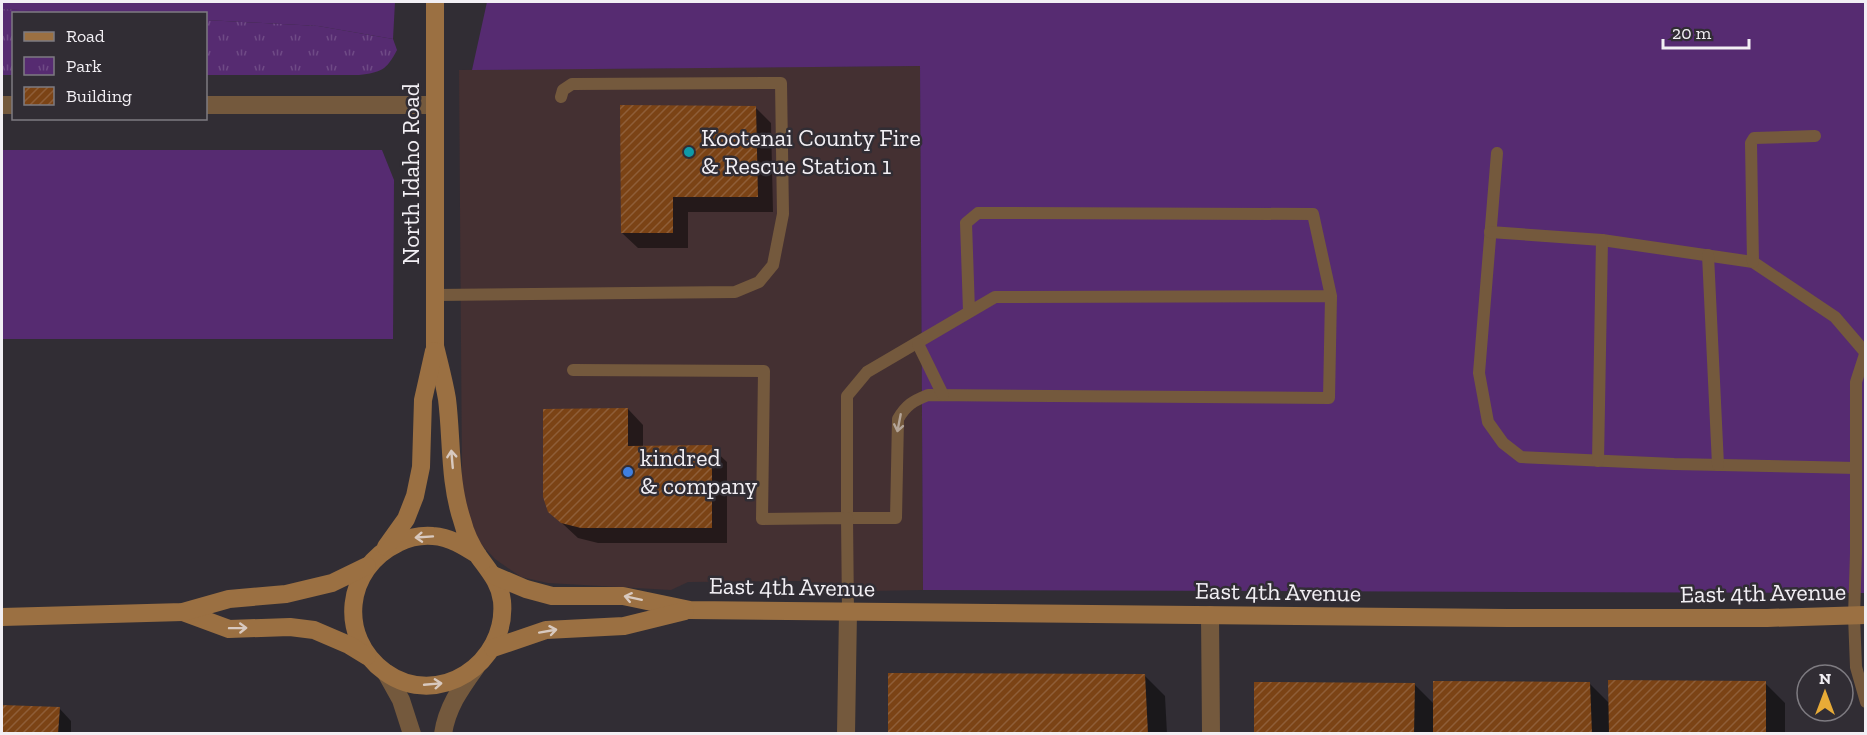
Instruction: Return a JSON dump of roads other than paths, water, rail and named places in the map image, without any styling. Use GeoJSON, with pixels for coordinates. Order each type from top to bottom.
{"type":"FeatureCollection","features":[{"type":"Feature","properties":{"kind":"street","name":"North Idaho Road"},"geometry":{"type":"LineString","coordinates":[[384,549],[406,519],[415,496],[421,467],[423,400],[435,346],[435,2]]}},
{"type":"Feature","properties":{"kind":"street"},"geometry":{"type":"LineString","coordinates":[[207,105],[435,105]]}},
{"type":"Feature","properties":{"kind":"street","name":"North Idaho Road"},"geometry":{"type":"LineString","coordinates":[[435,346],[447,398],[455,495],[462,522],[478,555]]}},
{"type":"Feature","properties":{"kind":"street"},"geometry":{"type":"LineString","coordinates":[[368,657],[356,635],[352,611],[356,588],[367,566],[384,549],[407,538],[432,536],[457,542],[478,555],[494,575],[502,599],[501,624],[492,648],[456,694],[444,723],[443,734]]}},
{"type":"Feature","properties":{"kind":"street"},"geometry":{"type":"LineString","coordinates":[[2,617],[183,612],[229,599],[286,594],[332,583],[367,566]]}},
{"type":"Feature","properties":{"kind":"street","name":"East 4th Avenue"},"geometry":{"type":"LineString","coordinates":[[494,575],[526,589],[552,596],[623,596],[690,610],[1507,618],[1767,618],[1860,615]]}},
{"type":"Feature","properties":{"kind":"street","name":"East 4th Avenue"},"geometry":{"type":"LineString","coordinates":[[492,648],[546,630],[624,626],[690,610]]}},
{"type":"Feature","properties":{"kind":"street"},"geometry":{"type":"LineString","coordinates":[[183,612],[229,629],[290,627],[314,630],[349,645],[368,657],[386,673],[408,683],[432,685],[456,680],[476,667]]}},
{"type":"Feature","properties":{"kind":"street"},"geometry":{"type":"LineString","coordinates":[[846,734],[848,612]]}},
{"type":"Feature","properties":{"kind":"street"},"geometry":{"type":"LineString","coordinates":[[1210,615],[1211,734]]}},
{"type":"Feature","properties":{"kind":"street"},"geometry":{"type":"LineString","coordinates":[[386,673],[401,700],[412,734]]}},
{"type":"Feature","properties":{"kind":"lane"},"geometry":{"type":"LineString","coordinates":[[435,295],[735,292],[759,282],[773,265],[783,214],[781,83],[572,84],[563,90],[561,97]]}},
{"type":"Feature","properties":{"kind":"lane"},"geometry":{"type":"LineString","coordinates":[[1753,262],[1751,143],[1754,138],[1815,136]]}},
{"type":"Feature","properties":{"kind":"lane"},"geometry":{"type":"LineString","coordinates":[[1497,153],[1479,373],[1488,422],[1503,443],[1521,457],[1856,468]]}},
{"type":"Feature","properties":{"kind":"lane"},"geometry":{"type":"LineString","coordinates":[[573,370],[764,371],[762,519],[896,518],[898,418],[912,401],[928,395],[1329,398],[1331,296],[1313,214],[978,213],[966,223],[969,311]]}},
{"type":"Feature","properties":{"kind":"lane"},"geometry":{"type":"LineString","coordinates":[[1490,232],[1602,240],[1753,262],[1835,317],[1865,351],[1856,468],[1860,615],[1856,667],[1866,702]]}},
{"type":"Feature","properties":{"kind":"lane"},"geometry":{"type":"LineString","coordinates":[[1598,460],[1602,240]]}},
{"type":"Feature","properties":{"kind":"lane"},"geometry":{"type":"LineString","coordinates":[[1708,255],[1718,465]]}},
{"type":"Feature","properties":{"kind":"lane"},"geometry":{"type":"LineString","coordinates":[[848,612],[847,396],[867,372],[995,297],[1331,296]]}},
{"type":"Feature","properties":{"kind":"lane"},"geometry":{"type":"LineString","coordinates":[[918,344],[943,394]]}},
{"type":"Feature","properties":{"kind":"place","name":"Kootenai County Fire & Rescue Station 1"},"geometry":{"type":"Point","coordinates":[689,152]}},
{"type":"Feature","properties":{"kind":"place","name":"kindred & company"},"geometry":{"type":"Point","coordinates":[628,472]}}]}
